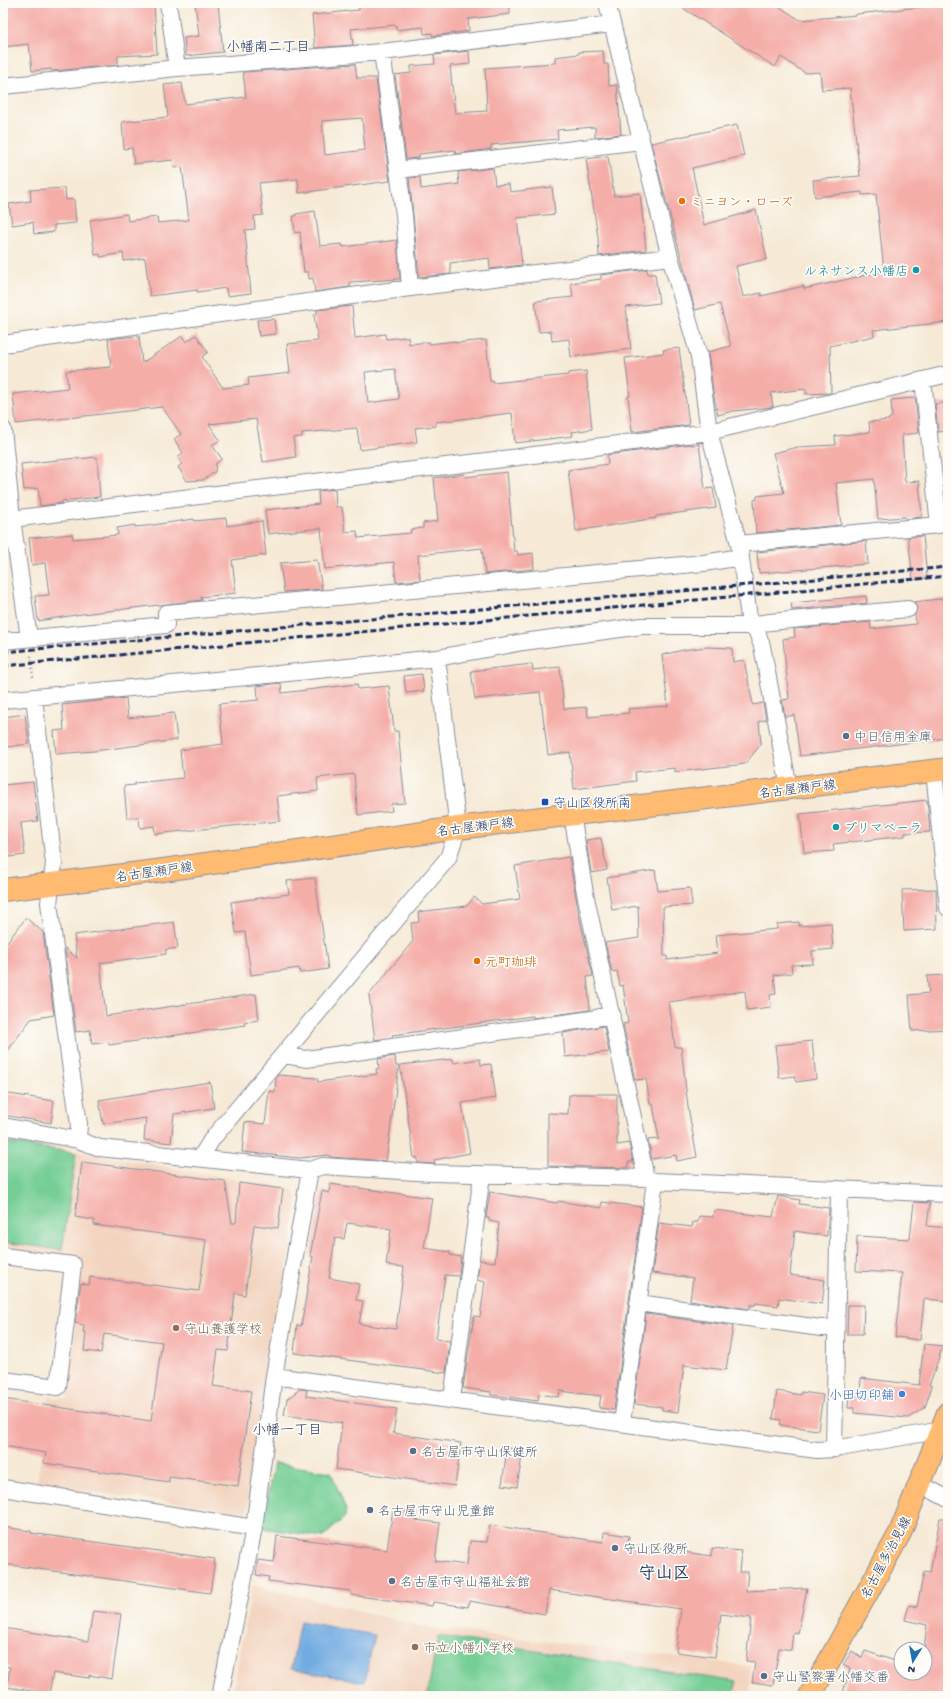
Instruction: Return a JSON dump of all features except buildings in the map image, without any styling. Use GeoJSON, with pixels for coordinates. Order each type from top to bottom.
{"type":"FeatureCollection","features":[{"type":"Feature","properties":{"kind":"main road","name":"名古屋瀬戸線"},"geometry":{"type":"LineString","coordinates":[[3,890],[156,871],[458,828],[941,770]]}},
{"type":"Feature","properties":{"kind":"main road","name":"名古屋多治見線"},"geometry":{"type":"LineString","coordinates":[[810,1696],[900,1533],[945,1422]]}},
{"type":"Feature","properties":{"kind":"street"},"geometry":{"type":"LineString","coordinates":[[168,3],[177,68]]}},
{"type":"Feature","properties":{"kind":"street"},"geometry":{"type":"LineString","coordinates":[[607,3],[670,257],[699,356],[709,432],[740,550],[750,625],[757,632],[762,646],[789,788]]}},
{"type":"Feature","properties":{"kind":"street"},"geometry":{"type":"LineString","coordinates":[[3,86],[177,68],[382,52],[612,24]]}},
{"type":"Feature","properties":{"kind":"street"},"geometry":{"type":"LineString","coordinates":[[382,52],[398,170],[410,288]]}},
{"type":"Feature","properties":{"kind":"street"},"geometry":{"type":"LineString","coordinates":[[398,170],[641,141]]}},
{"type":"Feature","properties":{"kind":"street"},"geometry":{"type":"LineString","coordinates":[[3,344],[410,288],[670,257]]}},
{"type":"Feature","properties":{"kind":"street"},"geometry":{"type":"LineString","coordinates":[[8,520],[709,432],[948,374]]}},
{"type":"Feature","properties":{"kind":"street"},"geometry":{"type":"LineString","coordinates":[[3,641],[166,625],[166,613],[704,563],[740,550],[939,525],[941,478],[923,380]]}},
{"type":"Feature","properties":{"kind":"street"},"geometry":{"type":"LineString","coordinates":[[3,429],[8,520],[29,638]]}},
{"type":"Feature","properties":{"kind":"street"},"geometry":{"type":"LineString","coordinates":[[3,700],[437,658],[523,642],[642,626],[750,625],[908,609]]}},
{"type":"Feature","properties":{"kind":"street"},"geometry":{"type":"LineString","coordinates":[[201,1157],[212,1139],[448,858],[458,828],[437,658]]}},
{"type":"Feature","properties":{"kind":"street"},"geometry":{"type":"LineString","coordinates":[[34,698],[54,863],[49,903],[79,1124],[78,1140]]}},
{"type":"Feature","properties":{"kind":"street"},"geometry":{"type":"LineString","coordinates":[[941,770],[948,908]]}},
{"type":"Feature","properties":{"kind":"street"},"geometry":{"type":"LineString","coordinates":[[572,814],[585,893],[650,1179],[638,1303],[622,1423]]}},
{"type":"Feature","properties":{"kind":"street"},"geometry":{"type":"LineString","coordinates":[[284,1055],[306,1059],[592,1019],[612,1014]]}},
{"type":"Feature","properties":{"kind":"street"},"geometry":{"type":"LineString","coordinates":[[3,1126],[78,1140],[100,1148],[201,1157],[310,1170],[323,1166],[482,1175],[650,1179],[839,1190],[885,1190],[948,1194]]}},
{"type":"Feature","properties":{"kind":"street"},"geometry":{"type":"LineString","coordinates":[[220,1696],[254,1528],[274,1376],[310,1170]]}},
{"type":"Feature","properties":{"kind":"street"},"geometry":{"type":"LineString","coordinates":[[452,1399],[482,1175]]}},
{"type":"Feature","properties":{"kind":"street"},"geometry":{"type":"LineString","coordinates":[[834,1449],[835,1328],[839,1190]]}},
{"type":"Feature","properties":{"kind":"street"},"geometry":{"type":"LineString","coordinates":[[3,1256],[73,1265],[58,1387],[3,1380]]}},
{"type":"Feature","properties":{"kind":"street"},"geometry":{"type":"LineString","coordinates":[[638,1303],[821,1328],[835,1328]]}},
{"type":"Feature","properties":{"kind":"street"},"geometry":{"type":"LineString","coordinates":[[274,1376],[452,1399],[779,1446],[817,1450],[834,1449],[945,1422]]}},
{"type":"Feature","properties":{"kind":"street"},"geometry":{"type":"LineString","coordinates":[[920,1484],[948,1499]]}},
{"type":"Feature","properties":{"kind":"street"},"geometry":{"type":"LineString","coordinates":[[3,1488],[254,1528]]}},
{"type":"Feature","properties":{"kind":"path"},"geometry":{"type":"LineString","coordinates":[[29,638],[34,698]]}},
{"type":"Feature","properties":{"kind":"shaded area","name":"守山養護学校"},"geometry":{"type":"Polygon","coordinates":[[[3,1138],[291,1189],[298,1198],[247,1512],[37,1485],[49,1397],[67,1399],[84,1259],[3,1248],[3,1138]]]}},
{"type":"Feature","properties":{"kind":"shaded area","name":"市立小幡小学校"},"geometry":{"type":"Polygon","coordinates":[[[253,1585],[425,1627],[751,1666],[750,1696],[232,1696],[253,1585]]]}},
{"type":"Feature","properties":{"kind":"green space"},"geometry":{"type":"Polygon","coordinates":[[[3,1142],[76,1153],[62,1250],[3,1242],[3,1142]]]}},
{"type":"Feature","properties":{"kind":"green space"},"geometry":{"type":"Polygon","coordinates":[[[274,1463],[331,1472],[346,1510],[345,1517],[323,1537],[261,1528],[274,1463]]]}},
{"type":"Feature","properties":{"kind":"green space"},"geometry":{"type":"Polygon","coordinates":[[[438,1636],[737,1682],[733,1696],[427,1696],[438,1636]]]}},
{"type":"Feature","properties":{"kind":"water"},"geometry":{"type":"Polygon","coordinates":[[[300,1621],[374,1635],[365,1682],[291,1669],[300,1621]]]}},
{"type":"Feature","properties":{"kind":"railway"},"geometry":{"type":"LineString","coordinates":[[3,652],[948,567]]}},
{"type":"Feature","properties":{"kind":"railway"},"geometry":{"type":"LineString","coordinates":[[3,666],[948,576]]}},
{"type":"Feature","properties":{"kind":"place","name":"ミニヨン・ローズ"},"geometry":{"type":"Point","coordinates":[682,201]}},
{"type":"Feature","properties":{"kind":"place","name":"ルネサンス小幡店"},"geometry":{"type":"Point","coordinates":[916,270]}},
{"type":"Feature","properties":{"kind":"place","name":"中日信用金庫"},"geometry":{"type":"Point","coordinates":[846,736]}},
{"type":"Feature","properties":{"kind":"place","name":"守山区役所南"},"geometry":{"type":"Point","coordinates":[545,802]}},
{"type":"Feature","properties":{"kind":"place","name":"プリマベーラ"},"geometry":{"type":"Point","coordinates":[836,827]}},
{"type":"Feature","properties":{"kind":"place","name":"元町珈琲"},"geometry":{"type":"Point","coordinates":[477,961]}},
{"type":"Feature","properties":{"kind":"place","name":"守山養護学校"},"geometry":{"type":"Point","coordinates":[176,1328]}},
{"type":"Feature","properties":{"kind":"place","name":"小田切印舗"},"geometry":{"type":"Point","coordinates":[902,1394]}},
{"type":"Feature","properties":{"kind":"place","name":"名古屋市守山保健所"},"geometry":{"type":"Point","coordinates":[413,1451]}},
{"type":"Feature","properties":{"kind":"place","name":"名古屋市守山児童館"},"geometry":{"type":"Point","coordinates":[370,1510]}},
{"type":"Feature","properties":{"kind":"place","name":"守山区役所"},"geometry":{"type":"Point","coordinates":[615,1548]}},
{"type":"Feature","properties":{"kind":"place","name":"名古屋市守山福祉会館"},"geometry":{"type":"Point","coordinates":[392,1581]}},
{"type":"Feature","properties":{"kind":"place","name":"市立小幡小学校"},"geometry":{"type":"Point","coordinates":[415,1647]}},
{"type":"Feature","properties":{"kind":"place","name":"守山警察署小幡交番"},"geometry":{"type":"Point","coordinates":[764,1676]}},
{"type":"Feature","properties":{"kind":"district","name":"小幡南二丁目"},"geometry":{"type":"Point","coordinates":[268,46]}},
{"type":"Feature","properties":{"kind":"district","name":"小幡一丁目"},"geometry":{"type":"Point","coordinates":[287,1429]}},
{"type":"Feature","properties":{"kind":"district","name":"守山区"},"geometry":{"type":"Point","coordinates":[664,1572]}}]}
